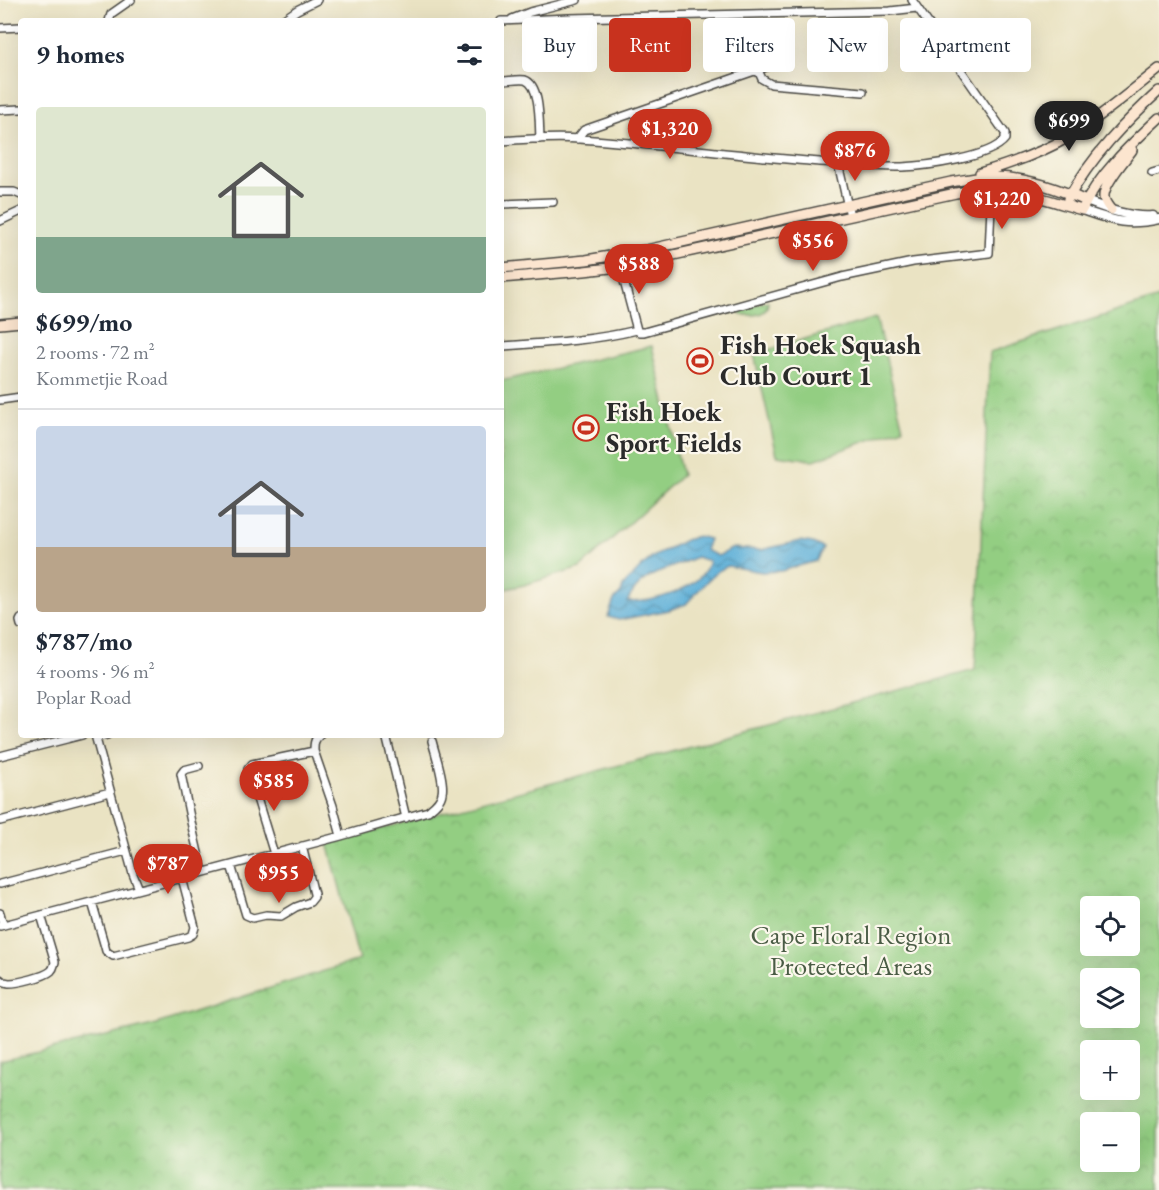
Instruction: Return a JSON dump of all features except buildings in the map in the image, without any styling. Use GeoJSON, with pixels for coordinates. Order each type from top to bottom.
{"type":"FeatureCollection","features":[{"type":"Feature","properties":{"kind":"main road"},"geometry":{"type":"LineString","coordinates":[[504,268],[576,261],[677,243],[951,182],[1004,166],[1068,137],[1102,114],[1159,69]]}},
{"type":"Feature","properties":{"kind":"main road"},"geometry":{"type":"LineString","coordinates":[[1065,205],[1096,158],[1118,131],[1159,91]]}},
{"type":"Feature","properties":{"kind":"main road"},"geometry":{"type":"LineString","coordinates":[[1084,206],[1119,156],[1159,117]]}},
{"type":"Feature","properties":{"kind":"main road"},"geometry":{"type":"LineString","coordinates":[[1111,210],[1104,200],[1105,190],[1145,130]]}},
{"type":"Feature","properties":{"kind":"main road"},"geometry":{"type":"LineString","coordinates":[[951,182],[1001,177],[1071,194],[1084,206]]}},
{"type":"Feature","properties":{"kind":"main road"},"geometry":{"type":"LineString","coordinates":[[504,278],[618,267],[975,190],[1016,192],[1065,205],[1084,206]]}},
{"type":"Feature","properties":{"kind":"main road"},"geometry":{"type":"LineString","coordinates":[[0,324],[18,322]]}},
{"type":"Feature","properties":{"kind":"street"},"geometry":{"type":"LineString","coordinates":[[110,18],[111,14],[131,0]]}},
{"type":"Feature","properties":{"kind":"street"},"geometry":{"type":"LineString","coordinates":[[285,18],[316,0]]}},
{"type":"Feature","properties":{"kind":"street"},"geometry":{"type":"LineString","coordinates":[[510,21],[530,12],[577,0]]}},
{"type":"Feature","properties":{"kind":"street"},"geometry":{"type":"LineString","coordinates":[[504,141],[577,139],[900,168],[935,164],[998,147],[1004,141],[1005,133],[912,0]]}},
{"type":"Feature","properties":{"kind":"street"},"geometry":{"type":"LineString","coordinates":[[504,21],[891,11],[918,8]]}},
{"type":"Feature","properties":{"kind":"street"},"geometry":{"type":"LineString","coordinates":[[0,28],[18,27]]}},
{"type":"Feature","properties":{"kind":"street"},"geometry":{"type":"LineString","coordinates":[[577,139],[584,130],[752,72]]}},
{"type":"Feature","properties":{"kind":"street"},"geometry":{"type":"LineString","coordinates":[[759,72],[762,79],[771,84],[863,92]]}},
{"type":"Feature","properties":{"kind":"street"},"geometry":{"type":"LineString","coordinates":[[504,81],[525,80],[536,90],[540,139]]}},
{"type":"Feature","properties":{"kind":"street"},"geometry":{"type":"LineString","coordinates":[[0,110],[18,109]]}},
{"type":"Feature","properties":{"kind":"street"},"geometry":{"type":"LineString","coordinates":[[838,163],[850,216]]}},
{"type":"Feature","properties":{"kind":"street"},"geometry":{"type":"LineString","coordinates":[[0,192],[18,194]]}},
{"type":"Feature","properties":{"kind":"street"},"geometry":{"type":"LineString","coordinates":[[504,204],[553,202]]}},
{"type":"Feature","properties":{"kind":"street"},"geometry":{"type":"LineString","coordinates":[[504,346],[584,340],[636,330],[644,332],[842,277],[891,266],[988,253],[991,206]]}},
{"type":"Feature","properties":{"kind":"street"},"geometry":{"type":"LineString","coordinates":[[1084,206],[1136,216],[1159,217]]}},
{"type":"Feature","properties":{"kind":"street"},"geometry":{"type":"LineString","coordinates":[[1084,206],[1121,222],[1140,223],[1159,217]]}},
{"type":"Feature","properties":{"kind":"street"},"geometry":{"type":"LineString","coordinates":[[0,221],[18,212]]}},
{"type":"Feature","properties":{"kind":"street"},"geometry":{"type":"LineString","coordinates":[[617,255],[618,267],[636,330]]}},
{"type":"Feature","properties":{"kind":"street"},"geometry":{"type":"LineString","coordinates":[[0,400],[18,398]]}},
{"type":"Feature","properties":{"kind":"street"},"geometry":{"type":"LineString","coordinates":[[0,756],[56,738]]}},
{"type":"Feature","properties":{"kind":"street"},"geometry":{"type":"LineString","coordinates":[[96,738],[126,851],[139,889]]}},
{"type":"Feature","properties":{"kind":"street"},"geometry":{"type":"LineString","coordinates":[[317,738],[314,751],[341,836]]}},
{"type":"Feature","properties":{"kind":"street"},"geometry":{"type":"LineString","coordinates":[[387,738],[406,818]]}},
{"type":"Feature","properties":{"kind":"street"},"geometry":{"type":"LineString","coordinates":[[0,914],[2,925],[428,811],[437,804],[442,794],[442,784],[432,741]]}},
{"type":"Feature","properties":{"kind":"street"},"geometry":{"type":"LineString","coordinates":[[274,854],[248,769],[252,764],[314,751]]}},
{"type":"Feature","properties":{"kind":"street"},"geometry":{"type":"LineString","coordinates":[[199,766],[184,770],[181,774],[191,828],[203,872]]}},
{"type":"Feature","properties":{"kind":"street"},"geometry":{"type":"LineString","coordinates":[[0,821],[110,792]]}},
{"type":"Feature","properties":{"kind":"street"},"geometry":{"type":"LineString","coordinates":[[231,865],[246,915],[253,918],[266,915],[281,916],[310,902],[314,897],[302,846]]}},
{"type":"Feature","properties":{"kind":"street"},"geometry":{"type":"LineString","coordinates":[[0,884],[126,851]]}},
{"type":"Feature","properties":{"kind":"street"},"geometry":{"type":"LineString","coordinates":[[92,902],[106,951],[113,956],[188,938],[193,934],[195,927],[182,878]]}},
{"type":"Feature","properties":{"kind":"street"},"geometry":{"type":"LineString","coordinates":[[0,979],[11,983],[28,980],[51,971],[55,962],[41,915]]}},
{"type":"Feature","properties":{"kind":"green space","name":"Cape Floral Region Protected Areas"},"geometry":{"type":"Polygon","coordinates":[[[1159,298],[1159,1190],[0,1190],[0,1061],[153,1025],[359,960],[328,843],[975,670],[990,352],[1159,298]]]}},
{"type":"Feature","properties":{"kind":"green space"},"geometry":{"type":"Polygon","coordinates":[[[768,301],[765,310],[759,314],[741,315],[738,311],[731,313],[730,311],[768,301]]]}},
{"type":"Feature","properties":{"kind":"green space","name":"Fish Hoek Sport Fields"},"geometry":{"type":"Polygon","coordinates":[[[876,318],[903,428],[814,460],[777,455],[754,354],[876,318]]]}},
{"type":"Feature","properties":{"kind":"green space","name":"Fish Hoek Sport Fields"},"geometry":{"type":"Polygon","coordinates":[[[652,346],[682,475],[580,568],[504,589],[504,380],[652,346]]]}},
{"type":"Feature","properties":{"kind":"water"},"geometry":{"type":"Polygon","coordinates":[[[697,536],[709,539],[705,550],[718,556],[733,548],[761,550],[800,541],[813,543],[823,548],[816,561],[781,571],[762,572],[728,566],[718,571],[686,604],[669,610],[619,620],[608,617],[614,600],[621,593],[623,586],[644,564],[683,541],[697,536]],[[696,557],[657,573],[640,584],[627,602],[663,597],[687,587],[705,571],[709,561],[696,557]]]}},
{"type":"Feature","properties":{"kind":"place","name":"Fish Hoek Squash Club Court 1"},"geometry":{"type":"Point","coordinates":[700,361]}},
{"type":"Feature","properties":{"kind":"place","name":"Fish Hoek Sport Fields"},"geometry":{"type":"Point","coordinates":[586,428]}}]}
